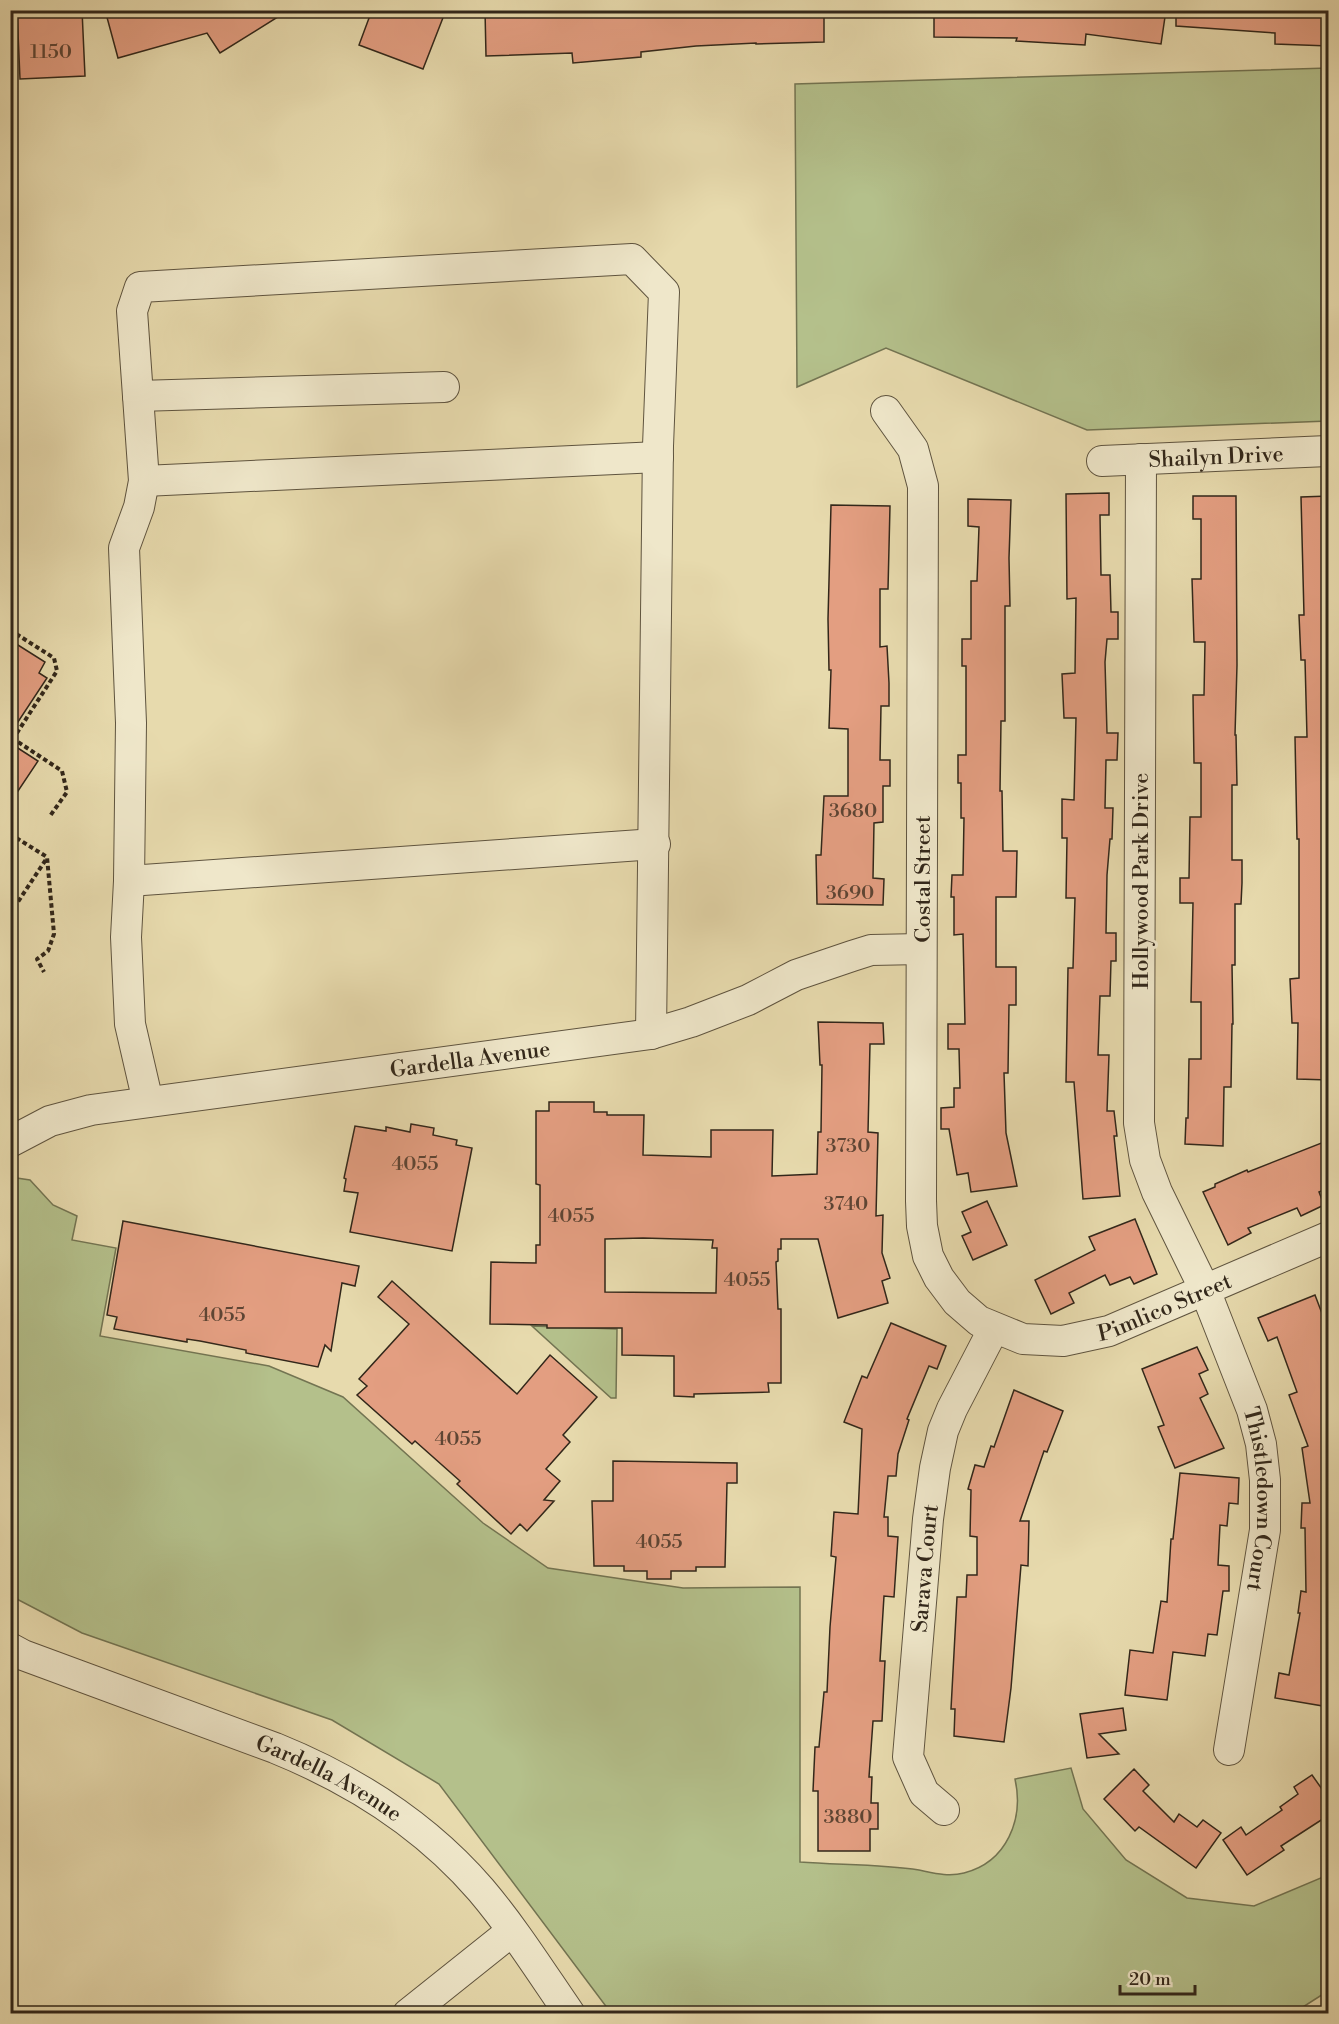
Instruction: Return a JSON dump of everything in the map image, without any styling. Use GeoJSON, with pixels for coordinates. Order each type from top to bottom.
{"type":"FeatureCollection","features":[{"type":"Feature","properties":{"kind":"street"},"geometry":{"type":"LineString","coordinates":[[148,1102],[130,1024],[126,937],[131,723],[124,548],[139,507],[144,481],[132,311],[140,287],[632,260],[664,292],[658,457],[651,1034]]}},
{"type":"Feature","properties":{"kind":"street"},"geometry":{"type":"LineString","coordinates":[[138,396],[444,387]]}},
{"type":"Feature","properties":{"kind":"street","name":"Costal Street"},"geometry":{"type":"LineString","coordinates":[[886,411],[913,449],[923,486],[922,1227],[928,1256],[939,1278],[957,1302],[980,1321],[994,1328]]}},
{"type":"Feature","properties":{"kind":"street","name":"Shailyn Drive"},"geometry":{"type":"LineString","coordinates":[[1102,461],[1329,451]]}},
{"type":"Feature","properties":{"kind":"street"},"geometry":{"type":"LineString","coordinates":[[144,481],[658,457]]}},
{"type":"Feature","properties":{"kind":"street","name":"Hollywood Park Drive"},"geometry":{"type":"LineString","coordinates":[[1141,459],[1139,1123],[1145,1160],[1157,1192],[1205,1290]]}},
{"type":"Feature","properties":{"kind":"street"},"geometry":{"type":"LineString","coordinates":[[129,881],[654,844]]}},
{"type":"Feature","properties":{"kind":"street","name":"Gardella Avenue"},"geometry":{"type":"LineString","coordinates":[[10,1142],[50,1121],[91,1110],[651,1034],[692,1022],[748,1000],[796,975],[871,950],[921,949]]}},
{"type":"Feature","properties":{"kind":"street","name":"Pimlico Street"},"geometry":{"type":"LineString","coordinates":[[994,1328],[1023,1339],[1063,1341],[1109,1331],[1329,1237]]}},
{"type":"Feature","properties":{"kind":"street","name":"Thistledown Court"},"geometry":{"type":"LineString","coordinates":[[1205,1290],[1252,1410],[1261,1444],[1265,1480],[1265,1530],[1229,1750]]}},
{"type":"Feature","properties":{"kind":"street","name":"Sarava Court"},"geometry":{"type":"LineString","coordinates":[[944,1810],[924,1793],[908,1756],[928,1519],[943,1431],[994,1328]]}},
{"type":"Feature","properties":{"kind":"street","name":"Gardella Avenue"},"geometry":{"type":"LineString","coordinates":[[10,1648],[23,1655],[275,1748],[355,1785],[405,1819],[445,1852],[481,1890],[570,2013]]}},
{"type":"Feature","properties":{"kind":"street"},"geometry":{"type":"LineString","coordinates":[[408,2013],[512,1931]]}},
{"type":"Feature","properties":{"kind":"path"},"geometry":{"type":"LineString","coordinates":[[10,630],[54,658],[57,671],[12,738],[62,771],[67,792],[50,816]]}},
{"type":"Feature","properties":{"kind":"path"},"geometry":{"type":"LineString","coordinates":[[10,834],[47,857]]}},
{"type":"Feature","properties":{"kind":"path"},"geometry":{"type":"LineString","coordinates":[[10,914],[47,857]]}},
{"type":"Feature","properties":{"kind":"path"},"geometry":{"type":"LineString","coordinates":[[44,972],[37,959],[48,951],[54,934],[47,857]]}},
{"type":"Feature","properties":{"kind":"green space"},"geometry":{"type":"Polygon","coordinates":[[[1328,68],[1328,421],[1087,430],[886,348],[797,387],[795,84],[1328,68]]]}},
{"type":"Feature","properties":{"kind":"green space"},"geometry":{"type":"Polygon","coordinates":[[[10,1177],[30,1180],[53,1205],[77,1216],[72,1240],[116,1248],[100,1336],[269,1366],[343,1397],[483,1523],[548,1568],[683,1588],[800,1587],[800,1862],[890,1867],[947,1875],[964,1873],[991,1859],[1009,1837],[1017,1809],[1015,1779],[1071,1768],[1083,1809],[1126,1860],[1187,1898],[1254,1906],[1321,1878],[1328,1869],[1328,1991],[1292,2014],[611,2013],[439,1784],[332,1720],[82,1633],[11,1596],[10,1177]]]}},
{"type":"Feature","properties":{"kind":"green space"},"geometry":{"type":"Polygon","coordinates":[[[532,1326],[617,1329],[616,1398],[611,1398],[532,1326]]]}},
{"type":"Feature","properties":{"kind":"building"},"geometry":{"type":"Polygon","coordinates":[[[17,10],[82,10],[85,76],[20,79],[17,10]]]}},
{"type":"Feature","properties":{"kind":"building"},"geometry":{"type":"Polygon","coordinates":[[[105,10],[289,10],[220,53],[207,33],[118,58],[105,10]]]}},
{"type":"Feature","properties":{"kind":"building"},"geometry":{"type":"Polygon","coordinates":[[[372,10],[446,10],[423,69],[359,45],[372,10]]]}},
{"type":"Feature","properties":{"kind":"building"},"geometry":{"type":"Polygon","coordinates":[[[485,10],[824,10],[824,42],[696,46],[641,52],[641,57],[573,63],[572,53],[486,56],[485,10]]]}},
{"type":"Feature","properties":{"kind":"building"},"geometry":{"type":"Polygon","coordinates":[[[934,10],[1166,10],[1161,44],[1086,34],[1085,45],[1016,41],[1017,38],[934,37],[934,10]]]}},
{"type":"Feature","properties":{"kind":"building"},"geometry":{"type":"Polygon","coordinates":[[[1176,10],[1329,10],[1329,46],[1275,44],[1275,33],[1176,26],[1176,10]]]}},
{"type":"Feature","properties":{"kind":"building"},"geometry":{"type":"Polygon","coordinates":[[[1109,493],[1109,515],[1100,515],[1101,575],[1110,575],[1111,612],[1118,612],[1118,639],[1107,639],[1105,662],[1107,733],[1118,733],[1117,760],[1106,760],[1105,808],[1113,808],[1107,875],[1106,933],[1116,933],[1116,961],[1111,961],[1110,996],[1100,996],[1098,1055],[1109,1055],[1107,1111],[1114,1111],[1120,1196],[1083,1199],[1074,1082],[1066,1082],[1068,968],[1073,968],[1075,898],[1066,898],[1067,838],[1062,838],[1062,799],[1074,800],[1076,718],[1064,718],[1062,674],[1075,673],[1076,598],[1067,599],[1066,494],[1109,493]]]}},
{"type":"Feature","properties":{"kind":"building"},"geometry":{"type":"Polygon","coordinates":[[[1193,496],[1236,496],[1235,735],[1237,785],[1232,785],[1232,860],[1242,860],[1242,883],[1241,904],[1235,904],[1231,1087],[1224,1087],[1223,1146],[1185,1144],[1189,1059],[1201,1059],[1201,1002],[1191,1002],[1193,903],[1180,903],[1180,878],[1189,878],[1190,817],[1201,817],[1201,763],[1194,763],[1193,695],[1204,695],[1205,642],[1194,642],[1192,579],[1201,579],[1201,519],[1193,519],[1193,496]]]}},
{"type":"Feature","properties":{"kind":"building"},"geometry":{"type":"Polygon","coordinates":[[[1329,496],[1329,1080],[1297,1079],[1298,1023],[1292,1023],[1290,979],[1299,978],[1299,839],[1297,839],[1295,737],[1307,737],[1305,660],[1301,660],[1299,615],[1304,615],[1301,497],[1329,496]]]}},
{"type":"Feature","properties":{"kind":"building"},"geometry":{"type":"Polygon","coordinates":[[[968,499],[1011,500],[1010,606],[1005,606],[1005,721],[1001,721],[1000,791],[1002,791],[1003,851],[1017,851],[1016,897],[996,897],[996,967],[1016,967],[1016,1005],[1009,1005],[1008,1073],[1004,1073],[1006,1133],[1017,1186],[971,1192],[968,1173],[957,1175],[949,1129],[941,1129],[941,1108],[954,1107],[954,1088],[960,1088],[959,1049],[948,1049],[948,1024],[965,1024],[963,934],[954,935],[954,897],[951,897],[952,875],[963,875],[964,818],[961,818],[961,783],[958,783],[958,755],[966,755],[966,666],[962,666],[962,639],[971,639],[971,581],[977,581],[979,527],[968,526],[968,499]]]}},
{"type":"Feature","properties":{"kind":"building"},"geometry":{"type":"Polygon","coordinates":[[[831,505],[890,506],[888,589],[880,589],[880,647],[887,646],[889,706],[881,706],[880,760],[890,760],[890,786],[883,786],[883,822],[874,823],[873,878],[884,879],[883,905],[817,904],[816,855],[821,855],[824,796],[848,796],[848,729],[829,728],[831,670],[829,670],[828,619],[831,505]]]}},
{"type":"Feature","properties":{"kind":"building"},"geometry":{"type":"Polygon","coordinates":[[[10,640],[45,662],[39,673],[47,678],[10,734],[10,640]]]}},
{"type":"Feature","properties":{"kind":"building"},"geometry":{"type":"Polygon","coordinates":[[[10,743],[38,761],[10,803],[10,743]]]}},
{"type":"Feature","properties":{"kind":"building"},"geometry":{"type":"Polygon","coordinates":[[[818,1022],[883,1023],[884,1044],[870,1044],[868,1132],[878,1133],[876,1216],[883,1215],[882,1253],[890,1278],[882,1281],[888,1303],[838,1318],[818,1239],[781,1239],[781,1249],[778,1249],[778,1261],[776,1262],[778,1309],[781,1309],[781,1383],[768,1383],[769,1392],[694,1394],[694,1397],[674,1396],[674,1356],[622,1355],[622,1328],[547,1328],[547,1325],[490,1324],[491,1262],[536,1263],[536,1245],[540,1245],[540,1185],[536,1184],[536,1111],[549,1111],[549,1102],[594,1102],[594,1112],[607,1112],[607,1115],[644,1115],[643,1155],[711,1157],[711,1130],[773,1130],[772,1176],[817,1174],[818,1132],[821,1132],[822,1065],[820,1065],[818,1022]],[[605,1239],[605,1292],[716,1293],[717,1248],[712,1248],[713,1240],[605,1239]]]}},
{"type":"Feature","properties":{"kind":"building"},"geometry":{"type":"Polygon","coordinates":[[[411,1124],[434,1128],[433,1135],[457,1140],[456,1145],[472,1148],[452,1251],[350,1232],[358,1193],[344,1191],[346,1179],[344,1178],[355,1126],[386,1131],[386,1127],[410,1132],[411,1124]]]}},
{"type":"Feature","properties":{"kind":"building"},"geometry":{"type":"Polygon","coordinates":[[[1329,1140],[1329,1188],[1319,1192],[1324,1205],[1301,1216],[1297,1208],[1248,1228],[1251,1233],[1228,1245],[1203,1192],[1247,1170],[1248,1172],[1329,1140]]]}},
{"type":"Feature","properties":{"kind":"building"},"geometry":{"type":"Polygon","coordinates":[[[987,1201],[1007,1245],[973,1260],[962,1236],[971,1232],[962,1212],[987,1201]]]}},
{"type":"Feature","properties":{"kind":"building"},"geometry":{"type":"Polygon","coordinates":[[[1135,1219],[1157,1274],[1134,1284],[1130,1277],[1110,1285],[1105,1275],[1069,1293],[1074,1303],[1051,1314],[1035,1280],[1095,1250],[1089,1237],[1135,1219]]]}},
{"type":"Feature","properties":{"kind":"building"},"geometry":{"type":"Polygon","coordinates":[[[123,1221],[359,1266],[355,1286],[342,1283],[331,1351],[325,1345],[318,1367],[246,1353],[246,1350],[200,1341],[187,1339],[187,1342],[114,1329],[117,1317],[107,1315],[123,1221]]]}},
{"type":"Feature","properties":{"kind":"building"},"geometry":{"type":"Polygon","coordinates":[[[392,1281],[517,1394],[550,1355],[597,1397],[563,1435],[570,1442],[546,1469],[560,1481],[544,1500],[554,1501],[527,1531],[520,1524],[511,1534],[457,1484],[460,1481],[415,1441],[412,1444],[357,1395],[367,1386],[359,1379],[409,1324],[378,1297],[392,1281]]]}},
{"type":"Feature","properties":{"kind":"building"},"geometry":{"type":"Polygon","coordinates":[[[1315,1295],[1329,1332],[1329,1707],[1275,1698],[1279,1673],[1289,1675],[1300,1613],[1298,1613],[1301,1591],[1306,1592],[1305,1528],[1301,1528],[1302,1503],[1310,1503],[1302,1448],[1308,1446],[1289,1395],[1297,1392],[1277,1337],[1268,1341],[1258,1318],[1315,1295]]]}},
{"type":"Feature","properties":{"kind":"building"},"geometry":{"type":"Polygon","coordinates":[[[891,1323],[946,1346],[937,1369],[929,1366],[907,1419],[909,1420],[898,1454],[896,1476],[888,1476],[884,1517],[888,1517],[888,1536],[898,1537],[894,1597],[884,1596],[880,1661],[885,1661],[882,1721],[873,1721],[869,1777],[872,1777],[871,1803],[878,1803],[878,1829],[870,1829],[870,1851],[818,1851],[818,1791],[813,1791],[815,1747],[819,1747],[824,1692],[827,1692],[836,1557],[831,1556],[834,1512],[858,1514],[862,1429],[844,1422],[862,1376],[867,1378],[891,1323]]]}},
{"type":"Feature","properties":{"kind":"building"},"geometry":{"type":"Polygon","coordinates":[[[1197,1347],[1208,1370],[1199,1374],[1208,1394],[1200,1398],[1224,1448],[1175,1468],[1158,1427],[1164,1425],[1142,1369],[1197,1347]]]}},
{"type":"Feature","properties":{"kind":"building"},"geometry":{"type":"Polygon","coordinates":[[[1014,1390],[1063,1411],[1047,1452],[1044,1451],[1020,1521],[1029,1521],[1028,1566],[1021,1565],[1011,1688],[1004,1742],[954,1736],[955,1709],[951,1709],[957,1597],[966,1597],[967,1575],[977,1575],[977,1537],[970,1536],[971,1490],[968,1489],[975,1465],[984,1467],[991,1446],[994,1447],[1014,1390]]]}},
{"type":"Feature","properties":{"kind":"building"},"geometry":{"type":"Polygon","coordinates":[[[613,1461],[737,1463],[737,1483],[727,1483],[725,1567],[696,1567],[696,1571],[671,1571],[671,1579],[647,1579],[647,1571],[624,1571],[624,1566],[594,1566],[592,1501],[613,1501],[613,1461]]]}},
{"type":"Feature","properties":{"kind":"building"},"geometry":{"type":"Polygon","coordinates":[[[1180,1473],[1239,1478],[1238,1504],[1229,1503],[1227,1526],[1220,1525],[1218,1565],[1229,1566],[1229,1591],[1223,1591],[1217,1635],[1208,1634],[1205,1656],[1173,1652],[1167,1700],[1125,1695],[1130,1650],[1153,1653],[1161,1601],[1167,1602],[1171,1539],[1173,1539],[1180,1473]]]}},
{"type":"Feature","properties":{"kind":"building"},"geometry":{"type":"Polygon","coordinates":[[[1123,1708],[1126,1730],[1099,1734],[1119,1754],[1087,1758],[1080,1714],[1123,1708]]]}},
{"type":"Feature","properties":{"kind":"building"},"geometry":{"type":"Polygon","coordinates":[[[1134,1769],[1149,1785],[1143,1791],[1174,1822],[1179,1814],[1197,1827],[1203,1820],[1221,1833],[1196,1868],[1139,1827],[1135,1831],[1104,1799],[1134,1769]]]}},
{"type":"Feature","properties":{"kind":"building"},"geometry":{"type":"Polygon","coordinates":[[[1312,1775],[1329,1799],[1329,1815],[1281,1846],[1284,1850],[1247,1875],[1223,1840],[1241,1827],[1246,1835],[1282,1810],[1280,1807],[1298,1794],[1294,1787],[1312,1775]]]}}]}
